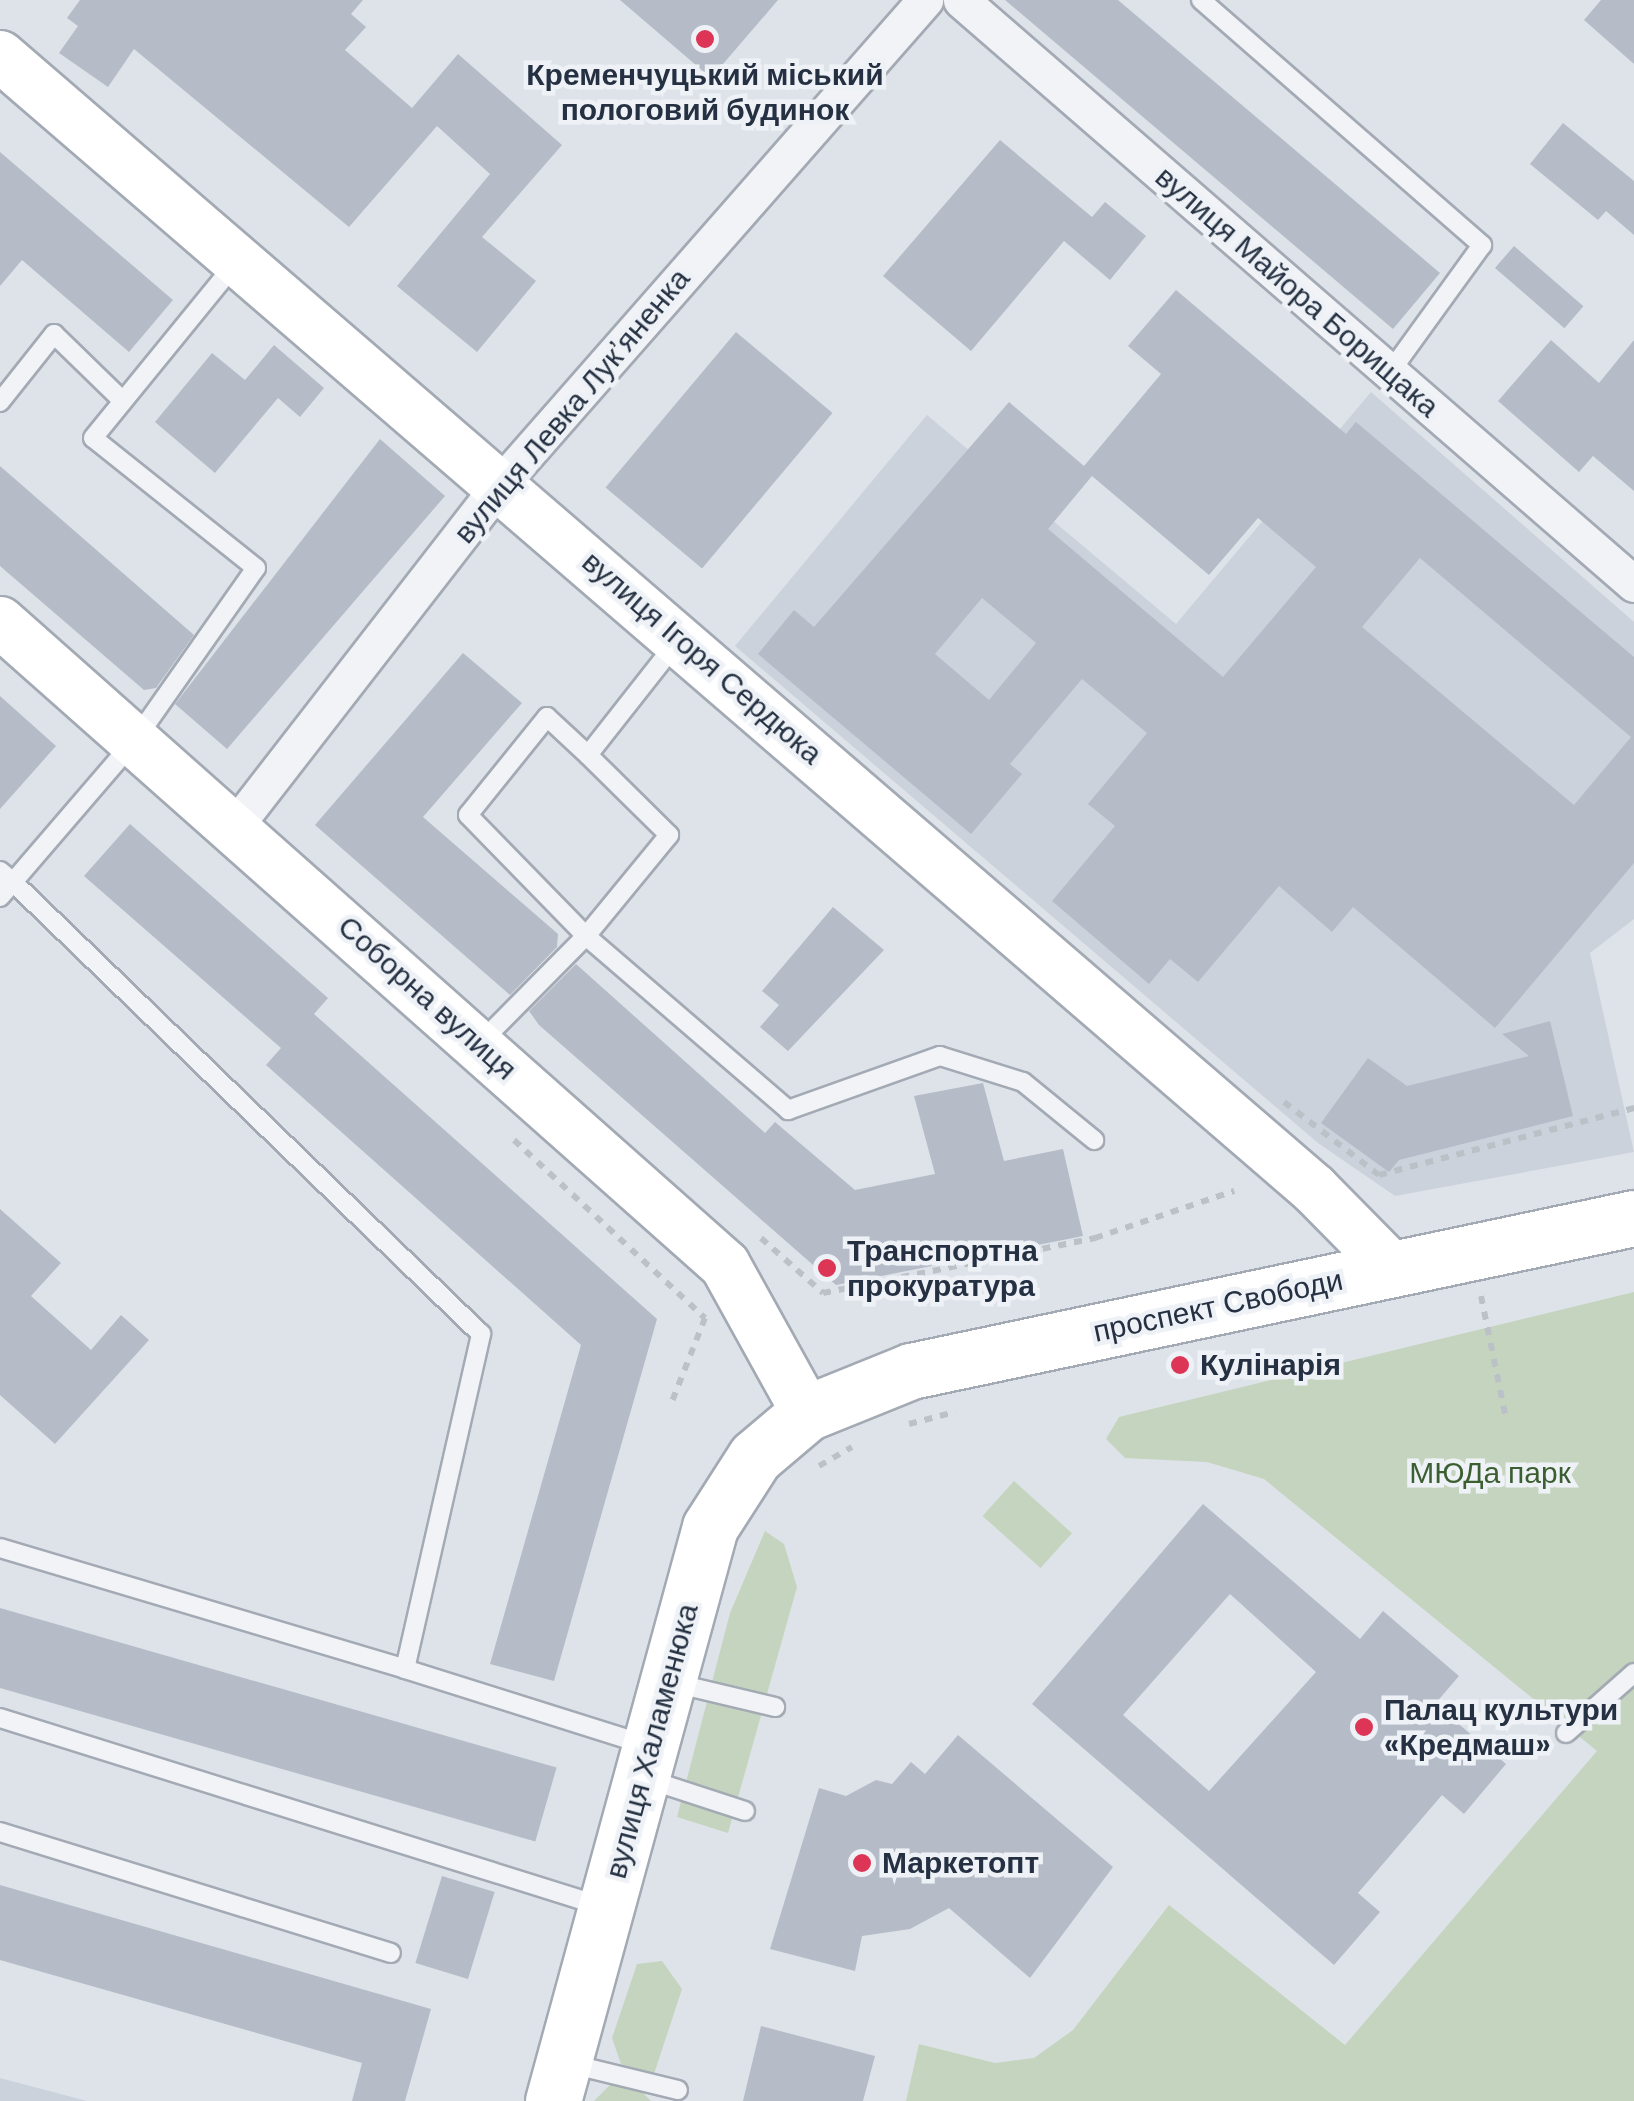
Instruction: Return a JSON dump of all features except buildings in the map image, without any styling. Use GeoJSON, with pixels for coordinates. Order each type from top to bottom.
{"type":"FeatureCollection","features":[{"type":"Feature","properties":{"kind":"highway","name":"проспект Свободи"},"geometry":{"type":"LineString","coordinates":[[808,1413],[910,1371],[1634,1218]]}},
{"type":"Feature","properties":{"kind":"highway","name":"вулиця Халаменюка"},"geometry":{"type":"LineString","coordinates":[[559,2082],[710,1528],[755,1457],[808,1413]]}},
{"type":"Feature","properties":{"kind":"street","name":"вулиця Левка Лукʼяненка"},"geometry":{"type":"LineString","coordinates":[[235,826],[501,483],[925,0]]}},
{"type":"Feature","properties":{"kind":"street","name":"вулиця Майора Борищака"},"geometry":{"type":"LineString","coordinates":[[961,0],[1634,584]]}},
{"type":"Feature","properties":{"kind":"street","name":"вулиця Ігоря Сердюка"},"geometry":{"type":"LineString","coordinates":[[0,56],[501,483],[1314,1189],[1394,1270]]}},
{"type":"Feature","properties":{"kind":"street","name":"Соборна вулиця"},"geometry":{"type":"LineString","coordinates":[[0,622],[235,826],[726,1265],[808,1413]]}},
{"type":"Feature","properties":{"kind":"lane"},"geometry":{"type":"LineString","coordinates":[[1201,0],[1482,245],[1390,372]]}},
{"type":"Feature","properties":{"kind":"lane"},"geometry":{"type":"LineString","coordinates":[[0,897],[6,876],[135,740],[256,568],[93,438],[238,260]]}},
{"type":"Feature","properties":{"kind":"lane"},"geometry":{"type":"LineString","coordinates":[[0,402],[54,334],[123,401]]}},
{"type":"Feature","properties":{"kind":"lane"},"geometry":{"type":"LineString","coordinates":[[588,755],[680,638]]}},
{"type":"Feature","properties":{"kind":"lane"},"geometry":{"type":"LineString","coordinates":[[479,1044],[586,936],[669,835],[548,717],[468,815],[586,936],[788,1110],[940,1056],[1023,1082],[1094,1140]]}},
{"type":"Feature","properties":{"kind":"lane"},"geometry":{"type":"LineString","coordinates":[[6,876],[482,1334],[406,1670]]}},
{"type":"Feature","properties":{"kind":"lane"},"geometry":{"type":"LineString","coordinates":[[0,1548],[406,1670],[646,1762],[745,1811]]}},
{"type":"Feature","properties":{"kind":"lane"},"geometry":{"type":"LineString","coordinates":[[1566,1732],[1634,1673]]}},
{"type":"Feature","properties":{"kind":"lane"},"geometry":{"type":"LineString","coordinates":[[668,1681],[776,1707]]}},
{"type":"Feature","properties":{"kind":"lane"},"geometry":{"type":"LineString","coordinates":[[0,1718],[606,1907]]}},
{"type":"Feature","properties":{"kind":"lane"},"geometry":{"type":"LineString","coordinates":[[0,1832],[391,1954]]}},
{"type":"Feature","properties":{"kind":"lane"},"geometry":{"type":"LineString","coordinates":[[559,2082],[678,2090]]}},
{"type":"Feature","properties":{"kind":"path"},"geometry":{"type":"LineString","coordinates":[[1266,1088],[1379,1175],[1634,1108]]}},
{"type":"Feature","properties":{"kind":"path"},"geometry":{"type":"LineString","coordinates":[[875,1286],[1095,1238],[1234,1190]]}},
{"type":"Feature","properties":{"kind":"path"},"geometry":{"type":"LineString","coordinates":[[1481,1296],[1506,1419]]}},
{"type":"Feature","properties":{"kind":"path"},"geometry":{"type":"LineString","coordinates":[[672,1404],[706,1318]]}},
{"type":"Feature","properties":{"kind":"shaded area"},"geometry":{"type":"Polygon","coordinates":[[[1371,392],[1634,622],[1634,919],[1590,953],[1634,1152],[1395,1196],[1318,1143],[735,646],[927,415],[1176,624],[1371,392]]]}},
{"type":"Feature","properties":{"kind":"shaded area"},"geometry":{"type":"Polygon","coordinates":[[[0,2078],[87,2101],[0,2101],[0,2078]]]}},
{"type":"Feature","properties":{"kind":"green space","name":"МЮДа парк"},"geometry":{"type":"Polygon","coordinates":[[[1634,1292],[1634,2101],[906,2101],[919,2044],[995,2063],[1034,2058],[1073,2030],[1169,1905],[1345,2045],[1597,1751],[1264,1479],[1207,1462],[1125,1458],[1106,1439],[1119,1417],[1634,1292]]]}},
{"type":"Feature","properties":{"kind":"green space"},"geometry":{"type":"Polygon","coordinates":[[[1014,1481],[1072,1533],[1041,1568],[983,1516],[1014,1481]]]}},
{"type":"Feature","properties":{"kind":"green space"},"geometry":{"type":"Polygon","coordinates":[[[765,1531],[784,1544],[797,1587],[728,1833],[677,1817],[730,1613],[765,1531]]]}},
{"type":"Feature","properties":{"kind":"green space"},"geometry":{"type":"Polygon","coordinates":[[[662,1961],[682,1989],[653,2077],[621,2064],[612,2038],[637,1964],[662,1961]]]}},
{"type":"Feature","properties":{"kind":"green space"},"geometry":{"type":"Polygon","coordinates":[[[614,2081],[639,2089],[651,2101],[594,2101],[614,2081]]]}},
{"type":"Feature","properties":{"kind":"place","name":"Кременчуцький міський пологовий будинок"},"geometry":{"type":"Point","coordinates":[705,39]}},
{"type":"Feature","properties":{"kind":"place","name":"Транспортна прокуратура"},"geometry":{"type":"Point","coordinates":[827,1268]}},
{"type":"Feature","properties":{"kind":"place","name":"Кулінарія"},"geometry":{"type":"Point","coordinates":[1180,1365]}},
{"type":"Feature","properties":{"kind":"place","name":"Палац культури «Кредмаш»"},"geometry":{"type":"Point","coordinates":[1364,1727]}},
{"type":"Feature","properties":{"kind":"place","name":"Маркетопт"},"geometry":{"type":"Point","coordinates":[862,1863]}}]}
